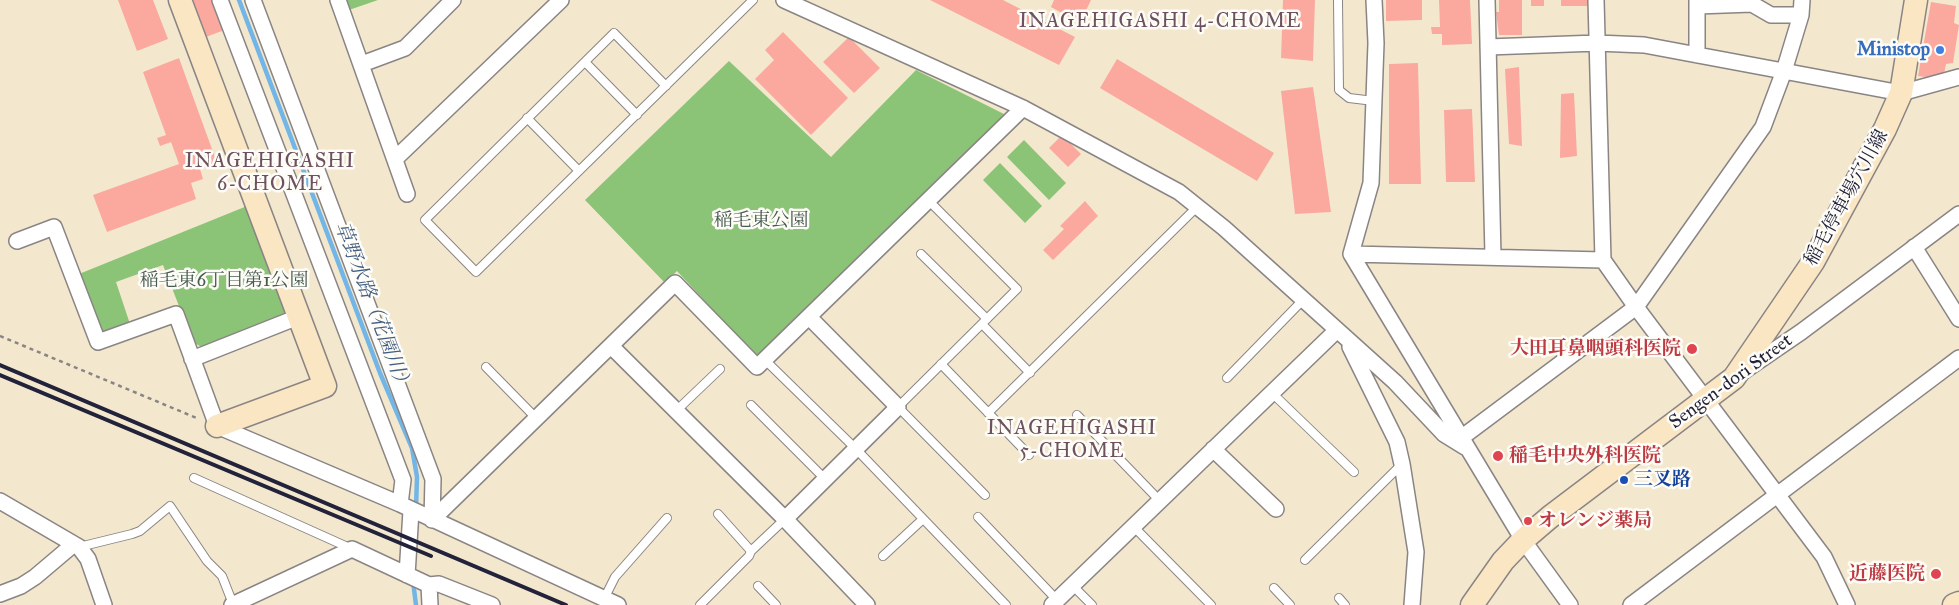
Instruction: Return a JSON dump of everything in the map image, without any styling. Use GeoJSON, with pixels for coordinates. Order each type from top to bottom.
{"type":"FeatureCollection","features":[{"type":"Feature","properties":{"kind":"main road"},"geometry":{"type":"LineString","coordinates":[[180,0],[325,386],[217,426]]}},
{"type":"Feature","properties":{"kind":"main road","name":"稲毛停車場穴川線"},"geometry":{"type":"LineString","coordinates":[[1734,378],[1813,262],[1868,163],[1901,93],[1916,0]]}},
{"type":"Feature","properties":{"kind":"main road","name":"Sengen-dori Street"},"geometry":{"type":"LineString","coordinates":[[1472,605],[1503,561],[1523,540],[1550,517],[1734,378]]}},
{"type":"Feature","properties":{"kind":"main road"},"geometry":{"type":"LineString","coordinates":[[1954,605],[1959,603]]}},
{"type":"Feature","properties":{"kind":"street"},"geometry":{"type":"LineString","coordinates":[[220,0],[403,480],[407,575]]}},
{"type":"Feature","properties":{"kind":"street"},"geometry":{"type":"LineString","coordinates":[[253,0],[433,479],[432,520]]}},
{"type":"Feature","properties":{"kind":"street"},"geometry":{"type":"LineString","coordinates":[[338,0],[407,194]]}},
{"type":"Feature","properties":{"kind":"street"},"geometry":{"type":"LineString","coordinates":[[362,64],[405,48],[453,0]]}},
{"type":"Feature","properties":{"kind":"street"},"geometry":{"type":"LineString","coordinates":[[395,159],[561,0]]}},
{"type":"Feature","properties":{"kind":"street"},"geometry":{"type":"LineString","coordinates":[[784,0],[1023,108],[1179,192],[1198,206],[1395,382],[1444,434],[1463,443]]}},
{"type":"Feature","properties":{"kind":"street"},"geometry":{"type":"LineString","coordinates":[[1374,0],[1376,43],[1371,183],[1351,254],[1523,540],[1570,605]]}},
{"type":"Feature","properties":{"kind":"street"},"geometry":{"type":"LineString","coordinates":[[1487,0],[1494,256]]}},
{"type":"Feature","properties":{"kind":"street"},"geometry":{"type":"LineString","coordinates":[[1596,0],[1603,260],[1636,307],[1824,557],[1847,605]]}},
{"type":"Feature","properties":{"kind":"street"},"geometry":{"type":"LineString","coordinates":[[1698,55],[1697,3],[1752,4],[1772,15],[1802,7]]}},
{"type":"Feature","properties":{"kind":"street"},"geometry":{"type":"LineString","coordinates":[[1463,443],[1636,307],[1763,127],[1784,71],[1802,7]]}},
{"type":"Feature","properties":{"kind":"street"},"geometry":{"type":"LineString","coordinates":[[1488,46],[1597,43],[1644,45],[1901,93],[1959,77]]}},
{"type":"Feature","properties":{"kind":"street"},"geometry":{"type":"LineString","coordinates":[[432,520],[675,282],[757,367],[1023,108]]}},
{"type":"Feature","properties":{"kind":"street","name":"Sengen-dori Street"},"geometry":{"type":"LineString","coordinates":[[1734,378],[1801,332],[1959,214]]}},
{"type":"Feature","properties":{"kind":"street"},"geometry":{"type":"LineString","coordinates":[[17,242],[54,227],[98,342],[176,314],[217,426],[432,520],[618,605]]}},
{"type":"Feature","properties":{"kind":"street"},"geometry":{"type":"LineString","coordinates":[[1914,247],[1959,319]]}},
{"type":"Feature","properties":{"kind":"street"},"geometry":{"type":"LineString","coordinates":[[1351,254],[1603,260]]}},
{"type":"Feature","properties":{"kind":"street"},"geometry":{"type":"LineString","coordinates":[[192,359],[298,317]]}},
{"type":"Feature","properties":{"kind":"street"},"geometry":{"type":"LineString","coordinates":[[785,519],[898,407],[809,317]]}},
{"type":"Feature","properties":{"kind":"street"},"geometry":{"type":"LineString","coordinates":[[1054,603],[1272,393],[1342,335]]}},
{"type":"Feature","properties":{"kind":"street"},"geometry":{"type":"LineString","coordinates":[[1342,335],[1397,442],[1416,552],[1412,605]]}},
{"type":"Feature","properties":{"kind":"street"},"geometry":{"type":"LineString","coordinates":[[610,346],[677,410],[867,605]]}},
{"type":"Feature","properties":{"kind":"street"},"geometry":{"type":"LineString","coordinates":[[1631,605],[1959,358]]}},
{"type":"Feature","properties":{"kind":"street"},"geometry":{"type":"LineString","coordinates":[[1213,449],[1276,509]]}},
{"type":"Feature","properties":{"kind":"street"},"geometry":{"type":"LineString","coordinates":[[0,501],[76,546],[88,559],[104,605]]}},
{"type":"Feature","properties":{"kind":"street"},"geometry":{"type":"LineString","coordinates":[[0,594],[28,582],[76,546]]}},
{"type":"Feature","properties":{"kind":"street"},"geometry":{"type":"LineString","coordinates":[[233,605],[352,548],[429,585],[439,584],[492,605]]}},
{"type":"Feature","properties":{"kind":"street"},"geometry":{"type":"LineString","coordinates":[[429,585],[430,605]]}},
{"type":"Feature","properties":{"kind":"lane"},"geometry":{"type":"LineString","coordinates":[[666,86],[614,33],[425,220],[476,272],[666,86],[753,0]]}},
{"type":"Feature","properties":{"kind":"lane"},"geometry":{"type":"LineString","coordinates":[[1338,0],[1338,90],[1349,98],[1374,101]]}},
{"type":"Feature","properties":{"kind":"lane"},"geometry":{"type":"LineString","coordinates":[[585,62],[637,114]]}},
{"type":"Feature","properties":{"kind":"lane"},"geometry":{"type":"LineString","coordinates":[[527,118],[579,171]]}},
{"type":"Feature","properties":{"kind":"lane"},"geometry":{"type":"LineString","coordinates":[[929,201],[1017,289],[898,407],[985,495]]}},
{"type":"Feature","properties":{"kind":"lane"},"geometry":{"type":"LineString","coordinates":[[988,413],[1198,206]]}},
{"type":"Feature","properties":{"kind":"lane"},"geometry":{"type":"LineString","coordinates":[[921,254],[1030,373]]}},
{"type":"Feature","properties":{"kind":"lane"},"geometry":{"type":"LineString","coordinates":[[1227,378],[1303,300]]}},
{"type":"Feature","properties":{"kind":"lane"},"geometry":{"type":"LineString","coordinates":[[765,360],[856,449],[1006,605]]}},
{"type":"Feature","properties":{"kind":"lane"},"geometry":{"type":"LineString","coordinates":[[941,364],[1029,455]]}},
{"type":"Feature","properties":{"kind":"lane"},"geometry":{"type":"LineString","coordinates":[[486,367],[536,418]]}},
{"type":"Feature","properties":{"kind":"lane"},"geometry":{"type":"LineString","coordinates":[[677,410],[720,369]]}},
{"type":"Feature","properties":{"kind":"lane"},"geometry":{"type":"LineString","coordinates":[[1272,393],[1354,472]]}},
{"type":"Feature","properties":{"kind":"lane"},"geometry":{"type":"LineString","coordinates":[[751,405],[825,479]]}},
{"type":"Feature","properties":{"kind":"lane"},"geometry":{"type":"LineString","coordinates":[[1077,415],[1160,500]]}},
{"type":"Feature","properties":{"kind":"lane"},"geometry":{"type":"LineString","coordinates":[[1305,560],[1402,464]]}},
{"type":"Feature","properties":{"kind":"lane"},"geometry":{"type":"LineString","coordinates":[[194,478],[352,548]]}},
{"type":"Feature","properties":{"kind":"lane"},"geometry":{"type":"LineString","coordinates":[[76,546],[140,531],[170,506],[207,562],[222,576],[233,605]]}},
{"type":"Feature","properties":{"kind":"lane"},"geometry":{"type":"LineString","coordinates":[[718,514],[751,550]]}},
{"type":"Feature","properties":{"kind":"lane"},"geometry":{"type":"LineString","coordinates":[[978,517],[1054,603]]}},
{"type":"Feature","properties":{"kind":"lane"},"geometry":{"type":"LineString","coordinates":[[604,599],[615,577],[667,518]]}},
{"type":"Feature","properties":{"kind":"lane"},"geometry":{"type":"LineString","coordinates":[[700,605],[749,556],[751,550],[785,519]]}},
{"type":"Feature","properties":{"kind":"lane"},"geometry":{"type":"LineString","coordinates":[[882,556],[923,519]]}},
{"type":"Feature","properties":{"kind":"lane"},"geometry":{"type":"LineString","coordinates":[[1133,526],[1211,605]]}},
{"type":"Feature","properties":{"kind":"lane"},"geometry":{"type":"LineString","coordinates":[[1072,585],[1092,605]]}},
{"type":"Feature","properties":{"kind":"lane"},"geometry":{"type":"LineString","coordinates":[[758,586],[776,605]]}},
{"type":"Feature","properties":{"kind":"lane"},"geometry":{"type":"LineString","coordinates":[[1274,588],[1290,605]]}},
{"type":"Feature","properties":{"kind":"lane"},"geometry":{"type":"LineString","coordinates":[[1339,598],[1345,605]]}},
{"type":"Feature","properties":{"kind":"path"},"geometry":{"type":"LineString","coordinates":[[0,336],[217,426]]}},
{"type":"Feature","properties":{"kind":"green space"},"geometry":{"type":"Polygon","coordinates":[[[345,0],[378,0],[349,10],[345,0]]]}},
{"type":"Feature","properties":{"kind":"green space","name":"稲毛東公園"},"geometry":{"type":"Polygon","coordinates":[[[729,61],[831,157],[916,70],[1006,115],[758,359],[677,271],[665,283],[585,200],[729,61]]]}},
{"type":"Feature","properties":{"kind":"green space"},"geometry":{"type":"Polygon","coordinates":[[[1024,140],[1066,183],[1049,200],[1007,157],[1024,140]]]}},
{"type":"Feature","properties":{"kind":"green space"},"geometry":{"type":"Polygon","coordinates":[[[1000,163],[1042,206],[1025,223],[983,180],[1000,163]]]}},
{"type":"Feature","properties":{"kind":"green space","name":"稲毛東6丁目第1公園"},"geometry":{"type":"Polygon","coordinates":[[[252,204],[288,308],[285,316],[203,348],[193,342],[163,265],[116,282],[130,324],[105,334],[100,333],[79,274],[252,204]]]}},
{"type":"Feature","properties":{"kind":"building"},"geometry":{"type":"Polygon","coordinates":[[[118,0],[153,0],[168,39],[137,51],[118,0]]]}},
{"type":"Feature","properties":{"kind":"building"},"geometry":{"type":"Polygon","coordinates":[[[193,0],[216,0],[227,29],[206,37],[193,0]]]}},
{"type":"Feature","properties":{"kind":"building"},"geometry":{"type":"Polygon","coordinates":[[[930,0],[1003,0],[1075,37],[1059,65],[930,0]]]}},
{"type":"Feature","properties":{"kind":"building"},"geometry":{"type":"Polygon","coordinates":[[[1054,0],[1091,0],[1080,23],[1051,7],[1054,0]]]}},
{"type":"Feature","properties":{"kind":"building"},"geometry":{"type":"Polygon","coordinates":[[[1283,0],[1315,0],[1313,61],[1281,58],[1283,0]]]}},
{"type":"Feature","properties":{"kind":"building"},"geometry":{"type":"Polygon","coordinates":[[[1386,0],[1422,0],[1422,20],[1386,21],[1386,0]]]}},
{"type":"Feature","properties":{"kind":"building"},"geometry":{"type":"Polygon","coordinates":[[[1439,0],[1470,0],[1472,44],[1442,45],[1442,34],[1432,34],[1431,27],[1440,27],[1439,0]]]}},
{"type":"Feature","properties":{"kind":"building"},"geometry":{"type":"Polygon","coordinates":[[[1499,0],[1522,0],[1522,35],[1499,35],[1496,12],[1499,12],[1499,0]]]}},
{"type":"Feature","properties":{"kind":"building"},"geometry":{"type":"Polygon","coordinates":[[[1531,0],[1544,0],[1544,6],[1531,6],[1531,0]]]}},
{"type":"Feature","properties":{"kind":"building"},"geometry":{"type":"Polygon","coordinates":[[[1561,0],[1587,0],[1587,6],[1561,6],[1561,0]]]}},
{"type":"Feature","properties":{"kind":"building"},"geometry":{"type":"Polygon","coordinates":[[[1931,2],[1956,6],[1954,23],[1959,25],[1953,63],[1946,64],[1944,74],[1933,78],[1918,76],[1931,2]]]}},
{"type":"Feature","properties":{"kind":"building"},"geometry":{"type":"Polygon","coordinates":[[[783,32],[848,98],[811,135],[755,79],[774,60],[765,50],[783,32]]]}},
{"type":"Feature","properties":{"kind":"building"},"geometry":{"type":"Polygon","coordinates":[[[849,37],[880,68],[854,93],[823,62],[849,37]]]}},
{"type":"Feature","properties":{"kind":"building"},"geometry":{"type":"Polygon","coordinates":[[[179,58],[217,163],[200,169],[203,179],[191,183],[196,199],[107,232],[93,195],[179,164],[171,142],[160,146],[157,138],[166,135],[143,72],[179,58]]]}},
{"type":"Feature","properties":{"kind":"building"},"geometry":{"type":"Polygon","coordinates":[[[1117,59],[1274,153],[1257,181],[1100,88],[1117,59]]]}},
{"type":"Feature","properties":{"kind":"building"},"geometry":{"type":"Polygon","coordinates":[[[1418,63],[1421,184],[1389,184],[1389,64],[1418,63]]]}},
{"type":"Feature","properties":{"kind":"building"},"geometry":{"type":"Polygon","coordinates":[[[1519,67],[1522,146],[1509,144],[1505,69],[1519,67]]]}},
{"type":"Feature","properties":{"kind":"building"},"geometry":{"type":"Polygon","coordinates":[[[1313,87],[1331,212],[1295,214],[1281,91],[1313,87]]]}},
{"type":"Feature","properties":{"kind":"building"},"geometry":{"type":"Polygon","coordinates":[[[1574,93],[1577,156],[1560,158],[1561,94],[1574,93]]]}},
{"type":"Feature","properties":{"kind":"building"},"geometry":{"type":"Polygon","coordinates":[[[1472,109],[1475,182],[1446,182],[1444,110],[1472,109]]]}},
{"type":"Feature","properties":{"kind":"building"},"geometry":{"type":"Polygon","coordinates":[[[1062,135],[1081,154],[1068,167],[1049,148],[1062,135]]]}},
{"type":"Feature","properties":{"kind":"building"},"geometry":{"type":"Polygon","coordinates":[[[1085,201],[1098,216],[1053,260],[1043,250],[1064,229],[1060,226],[1085,201]]]}},
{"type":"Feature","properties":{"kind":"waterway","name":"草野水路（花園川）"},"geometry":{"type":"LineString","coordinates":[[239,0],[380,373],[412,448],[417,477],[416,508]]}},
{"type":"Feature","properties":{"kind":"waterway","name":"草野水路（花園川）"},"geometry":{"type":"LineString","coordinates":[[413,581],[416,605]]}},
{"type":"Feature","properties":{"kind":"railway"},"geometry":{"type":"LineString","coordinates":[[0,365],[566,605]]}},
{"type":"Feature","properties":{"kind":"railway"},"geometry":{"type":"LineString","coordinates":[[0,375],[431,556]]}},
{"type":"Feature","properties":{"kind":"place","name":"Ministop"},"geometry":{"type":"Point","coordinates":[1940,50]}},
{"type":"Feature","properties":{"kind":"place","name":"大田耳鼻咽頭科医院"},"geometry":{"type":"Point","coordinates":[1692,349]}},
{"type":"Feature","properties":{"kind":"place","name":"稲毛中央外科医院"},"geometry":{"type":"Point","coordinates":[1498,456]}},
{"type":"Feature","properties":{"kind":"place","name":"三叉路"},"geometry":{"type":"Point","coordinates":[1624,480]}},
{"type":"Feature","properties":{"kind":"place","name":"オレンジ薬局"},"geometry":{"type":"Point","coordinates":[1528,521]}},
{"type":"Feature","properties":{"kind":"place","name":"近藤医院"},"geometry":{"type":"Point","coordinates":[1936,574]}},
{"type":"Feature","properties":{"kind":"district","name":"INAGEHIGASHI 4-CHOME"},"geometry":{"type":"Point","coordinates":[1160,22]}},
{"type":"Feature","properties":{"kind":"district","name":"INAGEHIGASHI 6-CHOME"},"geometry":{"type":"Point","coordinates":[270,174]}},
{"type":"Feature","properties":{"kind":"district","name":"INAGEHIGASHI 5-CHOME"},"geometry":{"type":"Point","coordinates":[1072,440]}}]}
